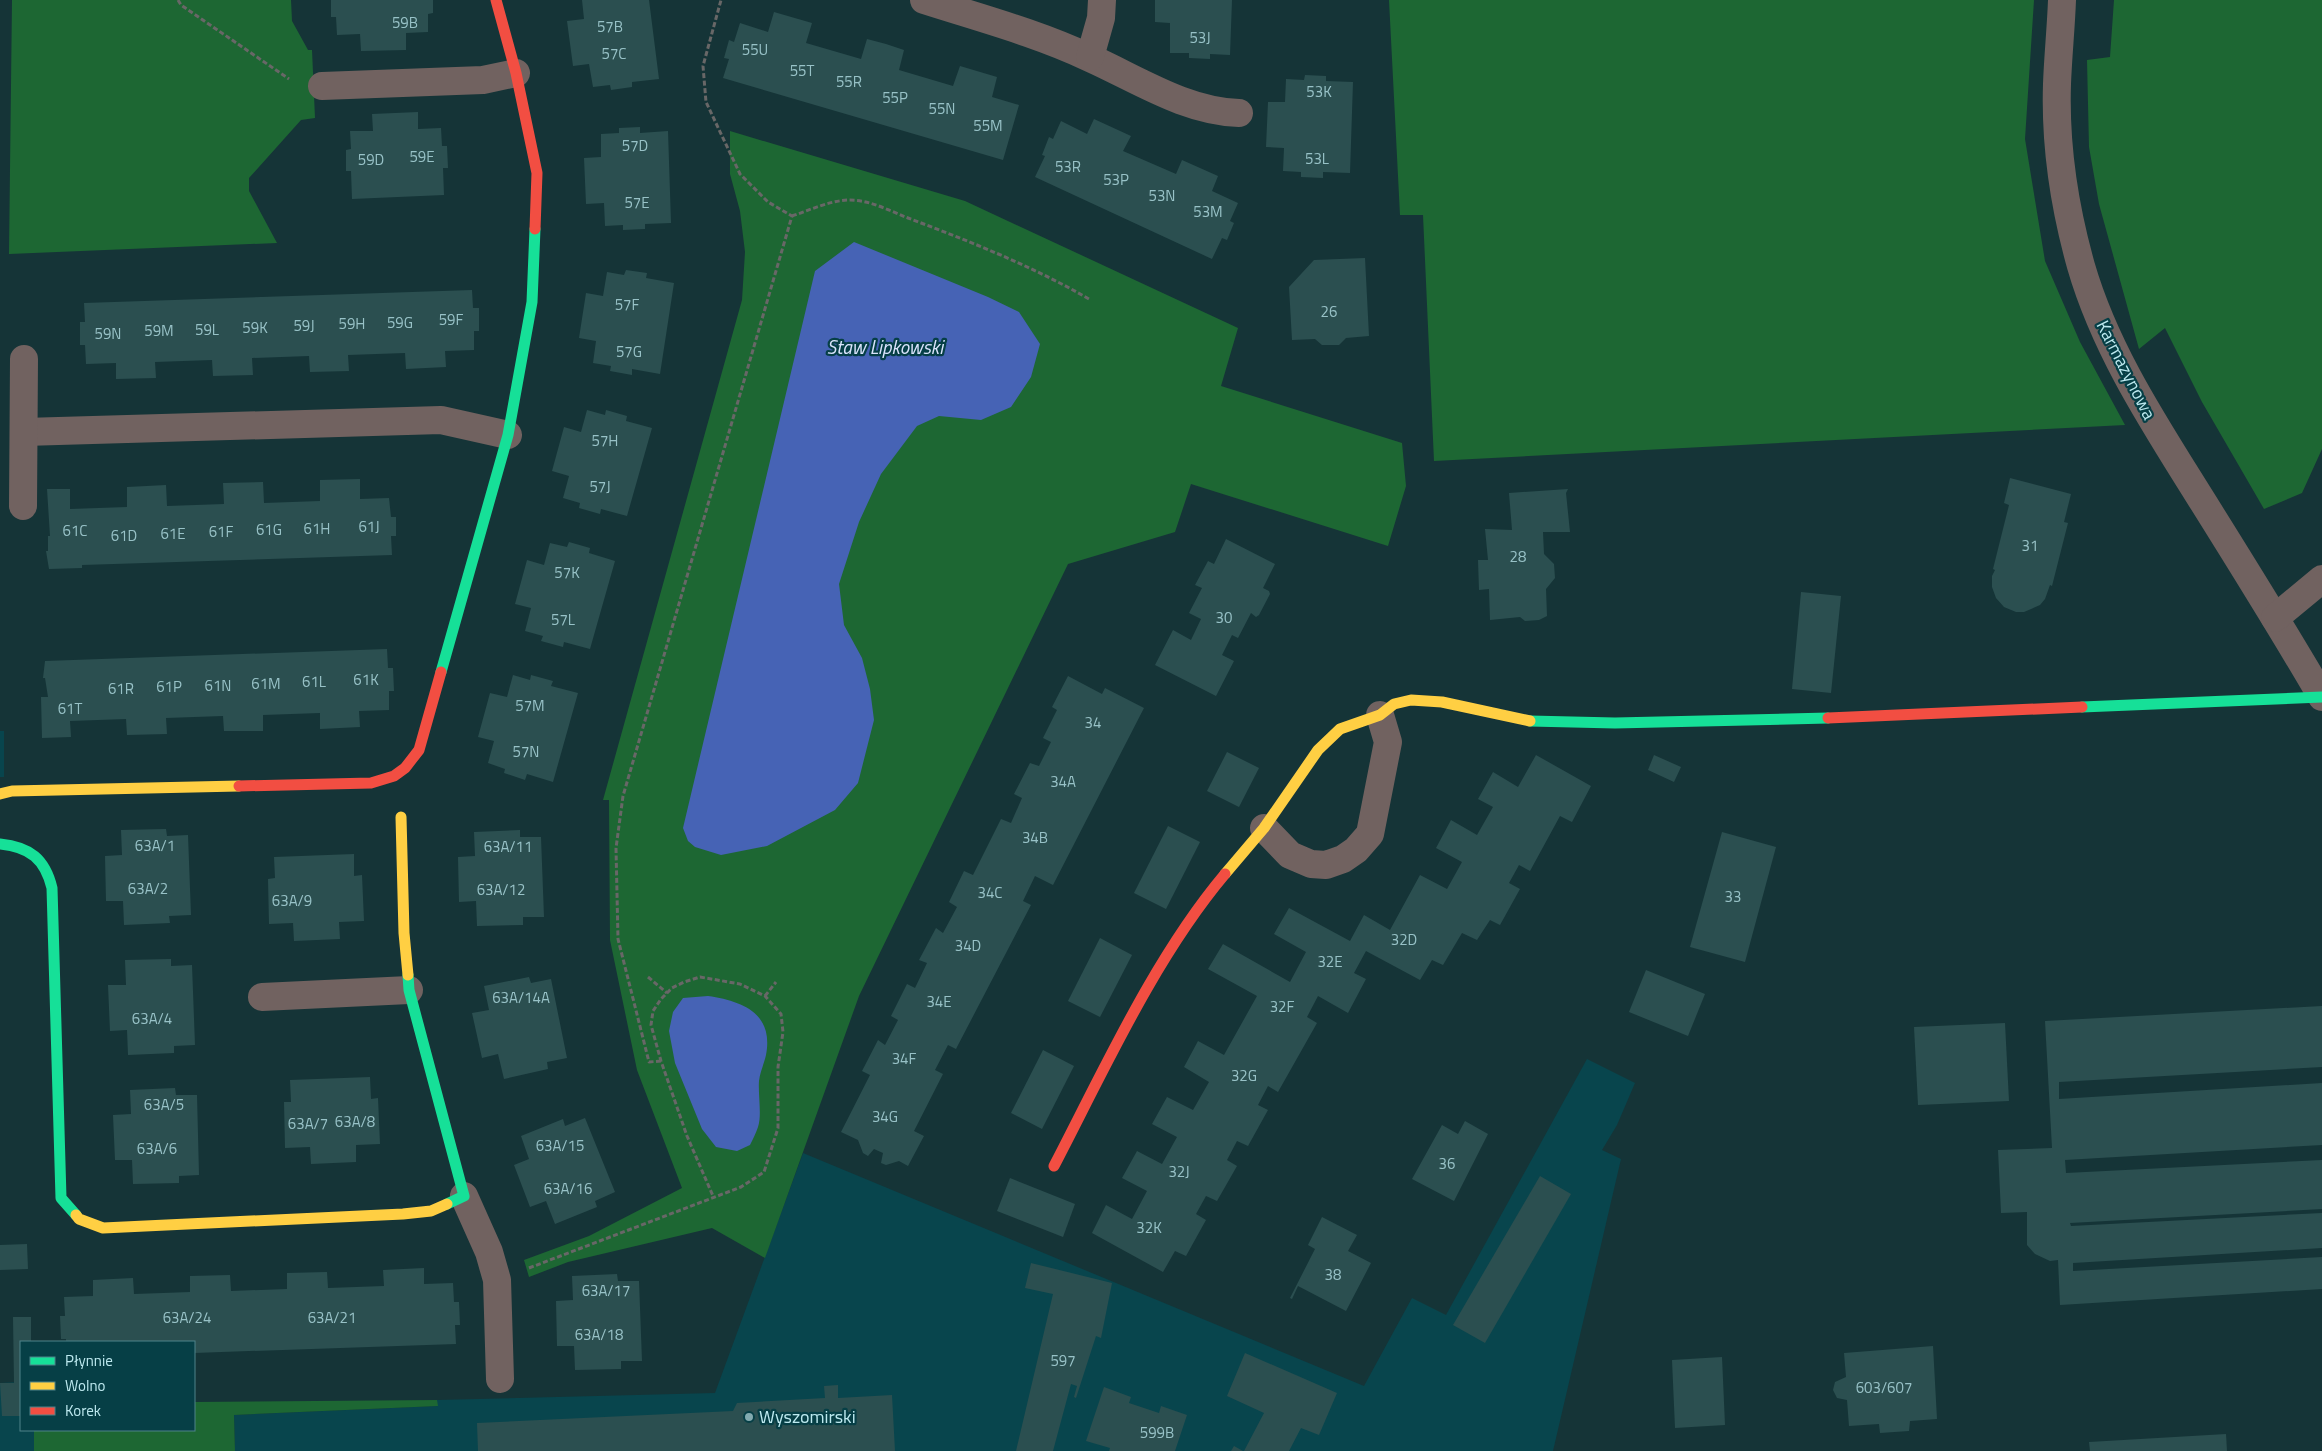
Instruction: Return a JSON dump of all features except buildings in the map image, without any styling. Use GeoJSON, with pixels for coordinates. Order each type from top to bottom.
{"type":"FeatureCollection","features":[{"type":"Feature","properties":{"kind":"street"},"geometry":{"type":"LineString","coordinates":[[0,794],[12,791],[372,783],[400,774],[410,765],[419,750],[508,435],[532,302],[537,173],[516,73],[496,0]]}},
{"type":"Feature","properties":{"kind":"street"},"geometry":{"type":"LineString","coordinates":[[924,0],[1031,34],[1090,57],[1181,102],[1216,112],[1240,113]]}},
{"type":"Feature","properties":{"kind":"street"},"geometry":{"type":"LineString","coordinates":[[1090,57],[1101,18],[1102,0]]}},
{"type":"Feature","properties":{"kind":"street","name":"Karmazynowa"},"geometry":{"type":"LineString","coordinates":[[2062,0],[2057,86],[2060,151],[2069,213],[2081,265],[2096,311],[2119,362],[2149,416],[2322,697]]}},
{"type":"Feature","properties":{"kind":"street"},"geometry":{"type":"LineString","coordinates":[[322,86],[483,80],[516,73]]}},
{"type":"Feature","properties":{"kind":"street"},"geometry":{"type":"LineString","coordinates":[[23,506],[24,360]]}},
{"type":"Feature","properties":{"kind":"street"},"geometry":{"type":"LineString","coordinates":[[24,432],[441,420],[508,435]]}},
{"type":"Feature","properties":{"kind":"street"},"geometry":{"type":"LineString","coordinates":[[2275,618],[2322,579]]}},
{"type":"Feature","properties":{"kind":"street"},"geometry":{"type":"LineString","coordinates":[[1054,1166],[1126,1029],[1180,936],[1221,879],[1264,828],[1318,750],[1340,729],[1380,715],[1394,704],[1412,700],[1442,702],[1530,721],[1615,723],[1746,720],[2322,697]]}},
{"type":"Feature","properties":{"kind":"street"},"geometry":{"type":"LineString","coordinates":[[1264,828],[1290,855],[1311,864],[1326,865],[1343,860],[1356,850],[1370,834],[1388,742],[1380,715]]}},
{"type":"Feature","properties":{"kind":"street"},"geometry":{"type":"LineString","coordinates":[[401,817],[404,933],[408,990],[464,1196],[489,1252],[497,1280],[500,1379]]}},
{"type":"Feature","properties":{"kind":"street"},"geometry":{"type":"LineString","coordinates":[[0,844],[13,844],[31,851],[48,869],[52,888],[61,1198],[79,1219],[103,1228],[403,1214],[431,1211],[464,1196]]}},
{"type":"Feature","properties":{"kind":"street"},"geometry":{"type":"LineString","coordinates":[[262,997],[408,990]]}},
{"type":"Feature","properties":{"kind":"path"},"geometry":{"type":"LineString","coordinates":[[178,0],[181,6],[281,74],[308,86],[322,86]]}},
{"type":"Feature","properties":{"kind":"path"},"geometry":{"type":"LineString","coordinates":[[721,0],[703,66],[706,102],[740,174],[768,202],[792,216],[838,202],[850,200],[865,202],[946,232],[1065,285],[1089,299]]}},
{"type":"Feature","properties":{"kind":"path"},"geometry":{"type":"LineString","coordinates":[[661,1061],[649,1062],[618,939],[616,848],[623,796],[792,216]]}},
{"type":"Feature","properties":{"kind":"path"},"geometry":{"type":"LineString","coordinates":[[648,977],[667,993]]}},
{"type":"Feature","properties":{"kind":"path"},"geometry":{"type":"LineString","coordinates":[[497,1280],[741,1186],[764,1172],[773,1149],[778,1128],[778,1067],[783,1032],[781,1014],[765,996],[740,984],[700,977],[684,982],[667,993],[653,1011],[651,1024],[661,1061],[687,1136],[713,1196]]}},
{"type":"Feature","properties":{"kind":"path"},"geometry":{"type":"LineString","coordinates":[[765,996],[776,982]]}},
{"type":"Feature","properties":{"kind":"shaded area"},"geometry":{"type":"Polygon","coordinates":[[[0,731],[4,731],[4,777],[0,777],[0,731]]]}},
{"type":"Feature","properties":{"kind":"shaded area"},"geometry":{"type":"Polygon","coordinates":[[[1587,1059],[1635,1083],[1617,1125],[1602,1150],[1621,1159],[1553,1451],[235,1451],[234,1415],[437,1406],[437,1400],[715,1393],[803,1153],[1364,1386],[1412,1298],[1446,1315],[1587,1059]]]}},
{"type":"Feature","properties":{"kind":"shaded area"},"geometry":{"type":"Polygon","coordinates":[[[20,1382],[20,1431],[34,1431],[34,1451],[0,1451],[0,1383],[20,1382]]]}},
{"type":"Feature","properties":{"kind":"green space"},"geometry":{"type":"Polygon","coordinates":[[[12,0],[291,0],[292,21],[308,50],[312,50],[315,118],[301,120],[249,178],[249,191],[277,243],[9,254],[12,0]]]}},
{"type":"Feature","properties":{"kind":"green space"},"geometry":{"type":"Polygon","coordinates":[[[1389,0],[2034,0],[2025,139],[2045,261],[2080,342],[2125,425],[1434,461],[1423,215],[1400,215],[1389,0]]]}},
{"type":"Feature","properties":{"kind":"green space"},"geometry":{"type":"Polygon","coordinates":[[[2114,0],[2322,0],[2322,449],[2302,493],[2264,509],[2202,402],[2165,328],[2139,349],[2099,204],[2089,147],[2087,60],[2110,57],[2114,0]]]}},
{"type":"Feature","properties":{"kind":"green space"},"geometry":{"type":"Polygon","coordinates":[[[730,131],[965,201],[1238,328],[1221,386],[1402,443],[1406,486],[1388,546],[1191,484],[1175,532],[1068,564],[859,996],[765,1258],[712,1228],[568,1262],[529,1277],[524,1260],[589,1236],[682,1188],[637,1070],[610,940],[609,800],[603,800],[742,300],[745,252],[740,211],[730,174],[730,131]]]}},
{"type":"Feature","properties":{"kind":"green space"},"geometry":{"type":"Polygon","coordinates":[[[437,1400],[438,1406],[234,1415],[235,1451],[34,1451],[34,1431],[195,1431],[195,1402],[437,1400]]]}},
{"type":"Feature","properties":{"kind":"water","name":"Staw Lipkowski"},"geometry":{"type":"Polygon","coordinates":[[[854,242],[988,297],[1019,312],[1040,344],[1031,377],[1011,407],[981,420],[939,416],[917,426],[881,474],[859,522],[839,584],[844,625],[862,658],[870,689],[874,720],[858,783],[835,810],[767,846],[721,855],[695,847],[688,841],[683,828],[815,271],[854,242]]]}},
{"type":"Feature","properties":{"kind":"water"},"geometry":{"type":"Polygon","coordinates":[[[708,996],[733,1001],[743,1006],[760,1019],[765,1029],[767,1041],[766,1055],[759,1081],[759,1122],[750,1145],[737,1151],[716,1147],[702,1129],[675,1063],[669,1031],[673,1012],[683,998],[708,996]]]}},
{"type":"Feature","properties":{"kind":"traffic: fast"},"geometry":{"type":"LineString","coordinates":[[441,672],[508,435],[532,302],[535,229]]}},
{"type":"Feature","properties":{"kind":"traffic: fast"},"geometry":{"type":"LineString","coordinates":[[2082,707],[2322,697]]}},
{"type":"Feature","properties":{"kind":"traffic: fast"},"geometry":{"type":"LineString","coordinates":[[1530,721],[1615,723],[1828,718]]}},
{"type":"Feature","properties":{"kind":"traffic: fast"},"geometry":{"type":"LineString","coordinates":[[0,844],[20,848],[35,856],[45,869],[52,888],[61,1198],[76,1215]]}},
{"type":"Feature","properties":{"kind":"traffic: fast"},"geometry":{"type":"LineString","coordinates":[[408,975],[409,990],[464,1196],[447,1204]]}},
{"type":"Feature","properties":{"kind":"traffic: slow"},"geometry":{"type":"LineString","coordinates":[[1225,874],[1264,828],[1318,750],[1340,729],[1380,715],[1394,704],[1411,700],[1442,702],[1530,721]]}},
{"type":"Feature","properties":{"kind":"traffic: slow"},"geometry":{"type":"LineString","coordinates":[[0,794],[12,791],[239,786]]}},
{"type":"Feature","properties":{"kind":"traffic: slow"},"geometry":{"type":"LineString","coordinates":[[401,817],[404,933],[408,975]]}},
{"type":"Feature","properties":{"kind":"traffic: slow"},"geometry":{"type":"LineString","coordinates":[[76,1215],[79,1219],[103,1228],[403,1214],[431,1211],[447,1204]]}},
{"type":"Feature","properties":{"kind":"traffic: jam"},"geometry":{"type":"LineString","coordinates":[[496,0],[516,73],[537,173],[535,229]]}},
{"type":"Feature","properties":{"kind":"traffic: jam"},"geometry":{"type":"LineString","coordinates":[[239,786],[371,783],[394,776],[405,768],[419,750],[441,672]]}},
{"type":"Feature","properties":{"kind":"traffic: jam"},"geometry":{"type":"LineString","coordinates":[[1828,718],[2082,707]]}},
{"type":"Feature","properties":{"kind":"traffic: jam"},"geometry":{"type":"LineString","coordinates":[[1054,1166],[1153,978],[1200,906],[1225,874]]}},
{"type":"Feature","properties":{"kind":"place","name":"Wyszomirski"},"geometry":{"type":"Point","coordinates":[749,1417]}}]}
